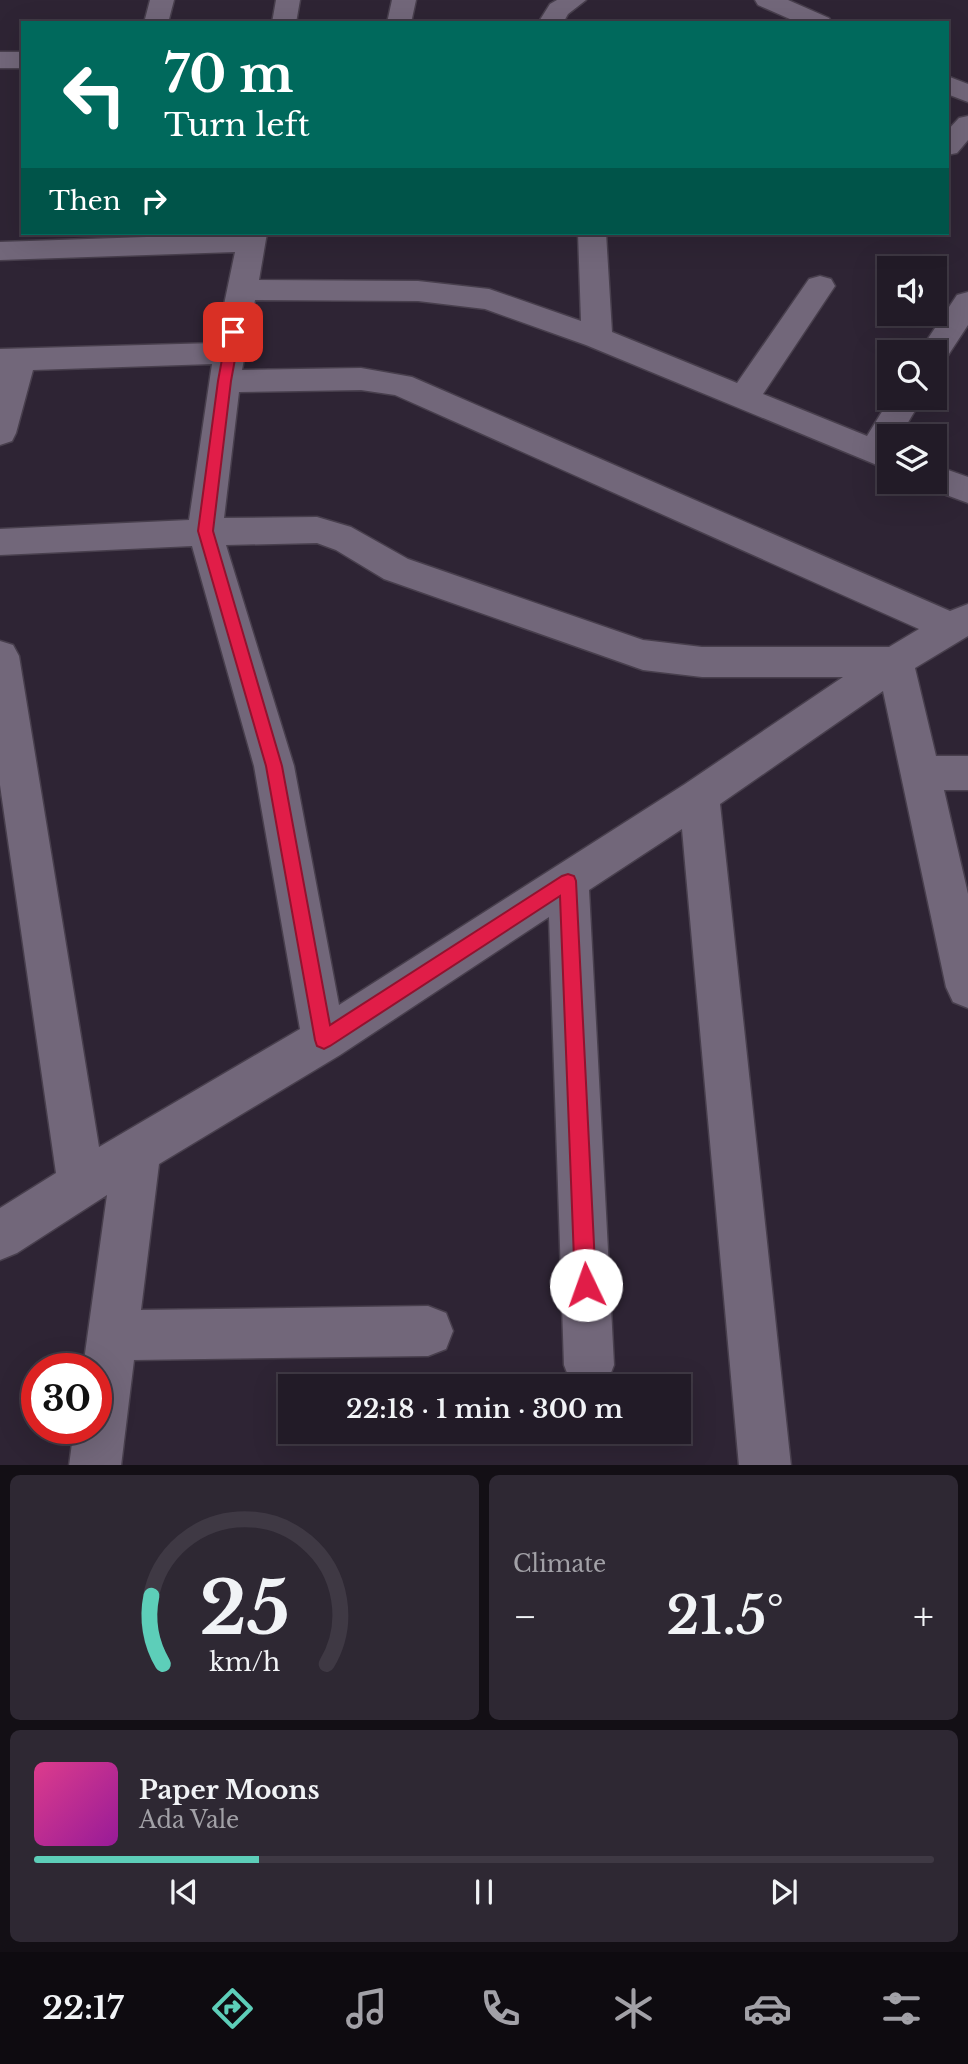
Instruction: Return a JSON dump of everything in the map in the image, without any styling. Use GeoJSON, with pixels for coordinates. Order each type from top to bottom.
{"type":"FeatureCollection","features":[{"type":"Feature","properties":{"kind":"street"},"geometry":{"type":"LineString","coordinates":[[157,21],[162,0]]}},
{"type":"Feature","properties":{"kind":"street"},"geometry":{"type":"LineString","coordinates":[[285,21],[288,0]]}},
{"type":"Feature","properties":{"kind":"street"},"geometry":{"type":"LineString","coordinates":[[399,21],[404,0]]}},
{"type":"Feature","properties":{"kind":"street"},"geometry":{"type":"LineString","coordinates":[[551,21],[558,9],[574,0]]}},
{"type":"Feature","properties":{"kind":"street"},"geometry":{"type":"LineString","coordinates":[[767,0],[815,21]]}},
{"type":"Feature","properties":{"kind":"street"},"geometry":{"type":"LineString","coordinates":[[0,60],[21,60]]}},
{"type":"Feature","properties":{"kind":"street"},"geometry":{"type":"LineString","coordinates":[[949,85],[968,94]]}},
{"type":"Feature","properties":{"kind":"street"},"geometry":{"type":"LineString","coordinates":[[949,146],[968,124]]}},
{"type":"Feature","properties":{"kind":"street"},"geometry":{"type":"LineString","coordinates":[[949,149],[968,159]]}},
{"type":"Feature","properties":{"kind":"street"},"geometry":{"type":"LineString","coordinates":[[592,235],[597,338]]}},
{"type":"Feature","properties":{"kind":"street"},"geometry":{"type":"LineString","coordinates":[[0,251],[252,237],[227,367],[205,531],[274,766],[324,1040]]}},
{"type":"Feature","properties":{"kind":"street"},"geometry":{"type":"LineString","coordinates":[[744,398],[820,286]]}},
{"type":"Feature","properties":{"kind":"street"},"geometry":{"type":"LineString","coordinates":[[243,290],[418,291],[469,295],[510,305],[877,453]]}},
{"type":"Feature","properties":{"kind":"street"},"geometry":{"type":"LineString","coordinates":[[942,340],[968,302]]}},
{"type":"Feature","properties":{"kind":"street"},"geometry":{"type":"LineString","coordinates":[[0,433],[10,360],[227,367],[401,385],[960,623]]}},
{"type":"Feature","properties":{"kind":"street"},"geometry":{"type":"LineString","coordinates":[[947,482],[968,490]]}},
{"type":"Feature","properties":{"kind":"street"},"geometry":{"type":"LineString","coordinates":[[0,541],[205,531],[331,531],[353,541],[376,559],[396,569],[619,647],[653,656],[702,662],[895,662]]}},
{"type":"Feature","properties":{"kind":"street"},"geometry":{"type":"LineString","coordinates":[[0,1236],[81,1184],[324,1040],[699,796],[895,662],[960,623]]}},
{"type":"Feature","properties":{"kind":"street"},"geometry":{"type":"LineString","coordinates":[[0,656],[13,824],[81,1184]]}},
{"type":"Feature","properties":{"kind":"street"},"geometry":{"type":"LineString","coordinates":[[895,662],[968,987]]}},
{"type":"Feature","properties":{"kind":"street"},"geometry":{"type":"LineString","coordinates":[[920,773],[968,773]]}},
{"type":"Feature","properties":{"kind":"street"},"geometry":{"type":"LineString","coordinates":[[699,796],[765,1465]]}},
{"type":"Feature","properties":{"kind":"street"},"geometry":{"type":"LineString","coordinates":[[568,881],[589,1365]]}},
{"type":"Feature","properties":{"kind":"street"},"geometry":{"type":"LineString","coordinates":[[95,1465],[137,1151]]}},
{"type":"Feature","properties":{"kind":"street"},"geometry":{"type":"LineString","coordinates":[[113,1335],[428,1331]]}},
{"type":"Feature","properties":{"kind":"route"},"geometry":{"type":"LineString","coordinates":[[233,332],[205,531],[274,766],[324,1040],[568,881],[586,1285]]}}]}
